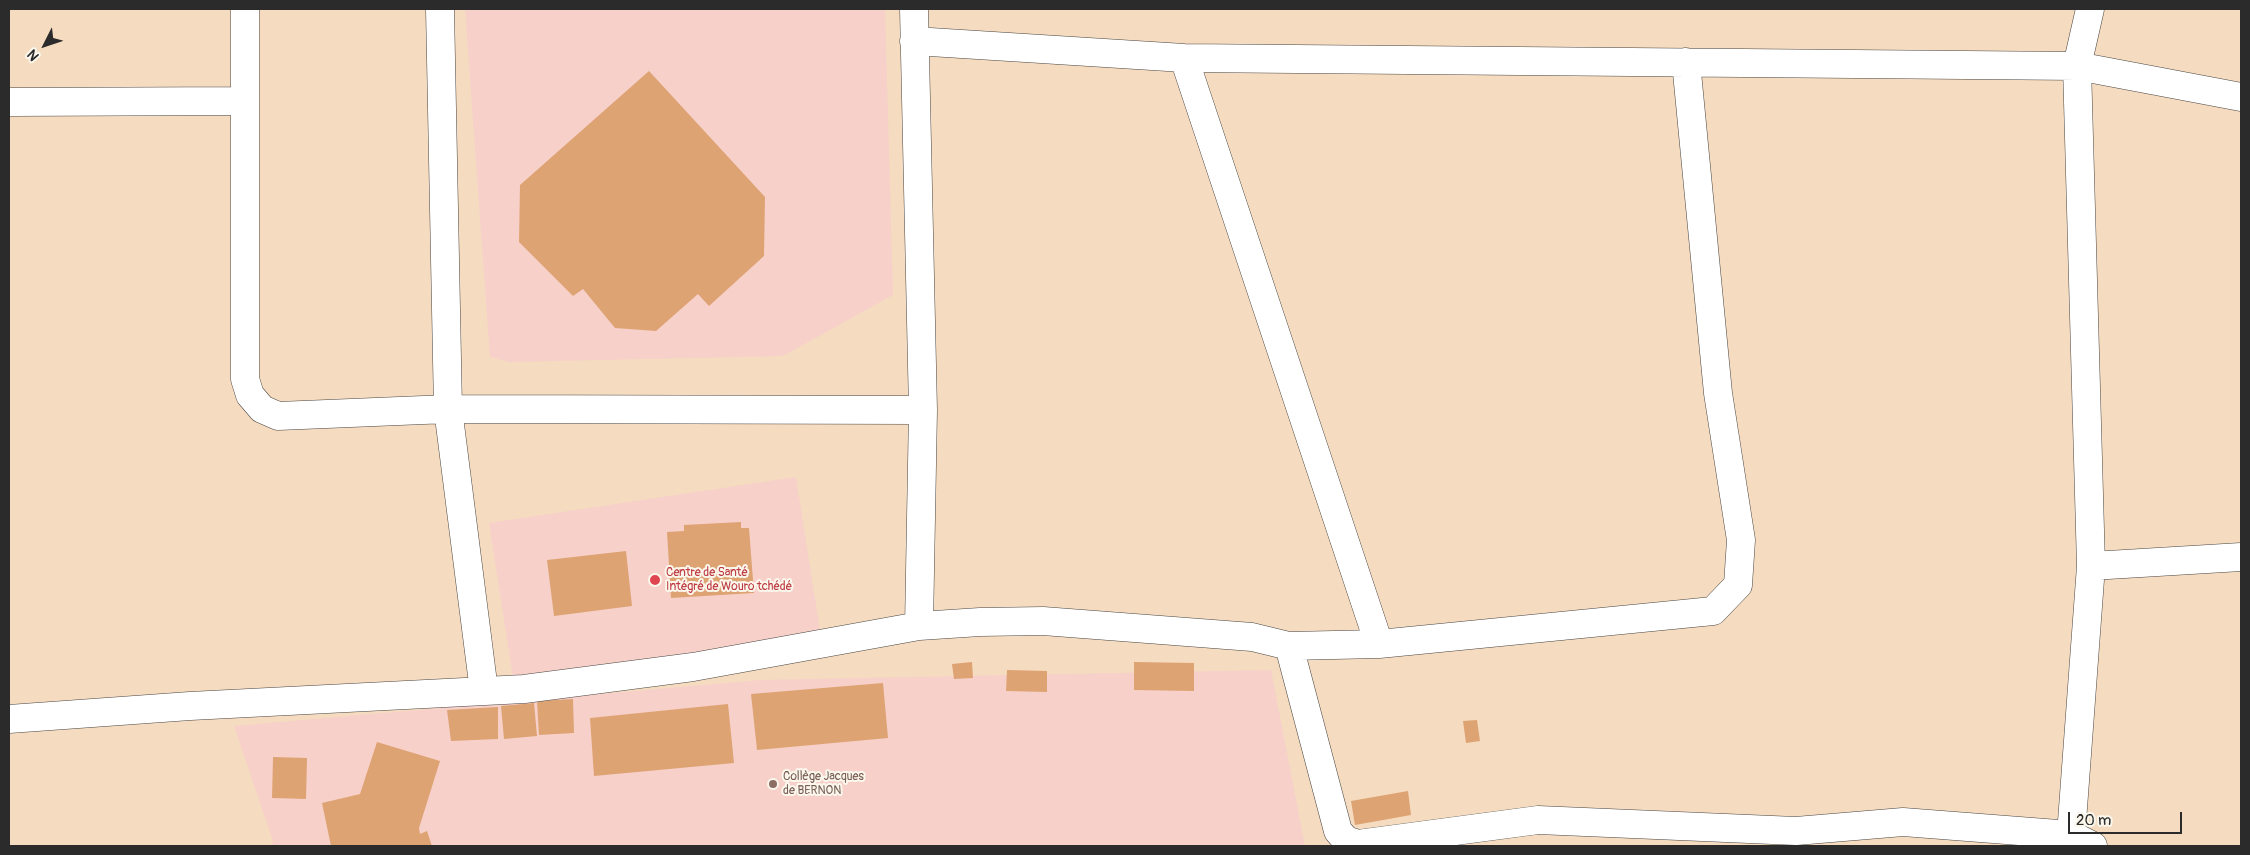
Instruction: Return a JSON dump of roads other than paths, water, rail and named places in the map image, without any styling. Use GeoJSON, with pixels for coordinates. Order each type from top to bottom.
{"type":"FeatureCollection","features":[{"type":"Feature","properties":{"kind":"street"},"geometry":{"type":"LineString","coordinates":[[245,9],[245,378],[250,395],[262,409],[278,416],[448,409],[923,410]]}},
{"type":"Feature","properties":{"kind":"street"},"geometry":{"type":"LineString","coordinates":[[440,9],[448,409],[484,691]]}},
{"type":"Feature","properties":{"kind":"street"},"geometry":{"type":"LineString","coordinates":[[914,9],[923,410],[919,626]]}},
{"type":"Feature","properties":{"kind":"street"},"geometry":{"type":"LineString","coordinates":[[1289,646],[1338,831],[1346,840],[1358,844],[1538,820],[1796,831],[1903,822],[2082,841],[2091,566],[2077,66],[2090,9]]}},
{"type":"Feature","properties":{"kind":"street"},"geometry":{"type":"LineString","coordinates":[[914,41],[1184,58],[2077,66],[2241,97]]}},
{"type":"Feature","properties":{"kind":"street"},"geometry":{"type":"LineString","coordinates":[[1184,58],[1379,644]]}},
{"type":"Feature","properties":{"kind":"street"},"geometry":{"type":"LineString","coordinates":[[9,719],[190,706],[524,689],[693,667],[919,626],[1044,621],[1252,637],[1289,646],[1379,644],[1713,611],[1738,585],[1741,540],[1718,393],[1686,62]]}},
{"type":"Feature","properties":{"kind":"street"},"geometry":{"type":"LineString","coordinates":[[9,102],[245,101]]}},
{"type":"Feature","properties":{"kind":"street"},"geometry":{"type":"LineString","coordinates":[[2091,566],[2241,557]]}},
{"type":"Feature","properties":{"kind":"place","name":"Centre de Santé Intégré de Wouro tchédé"},"geometry":{"type":"Point","coordinates":[655,580]}},
{"type":"Feature","properties":{"kind":"place","name":"Collège Jacques de BERNON"},"geometry":{"type":"Point","coordinates":[773,784]}}]}
